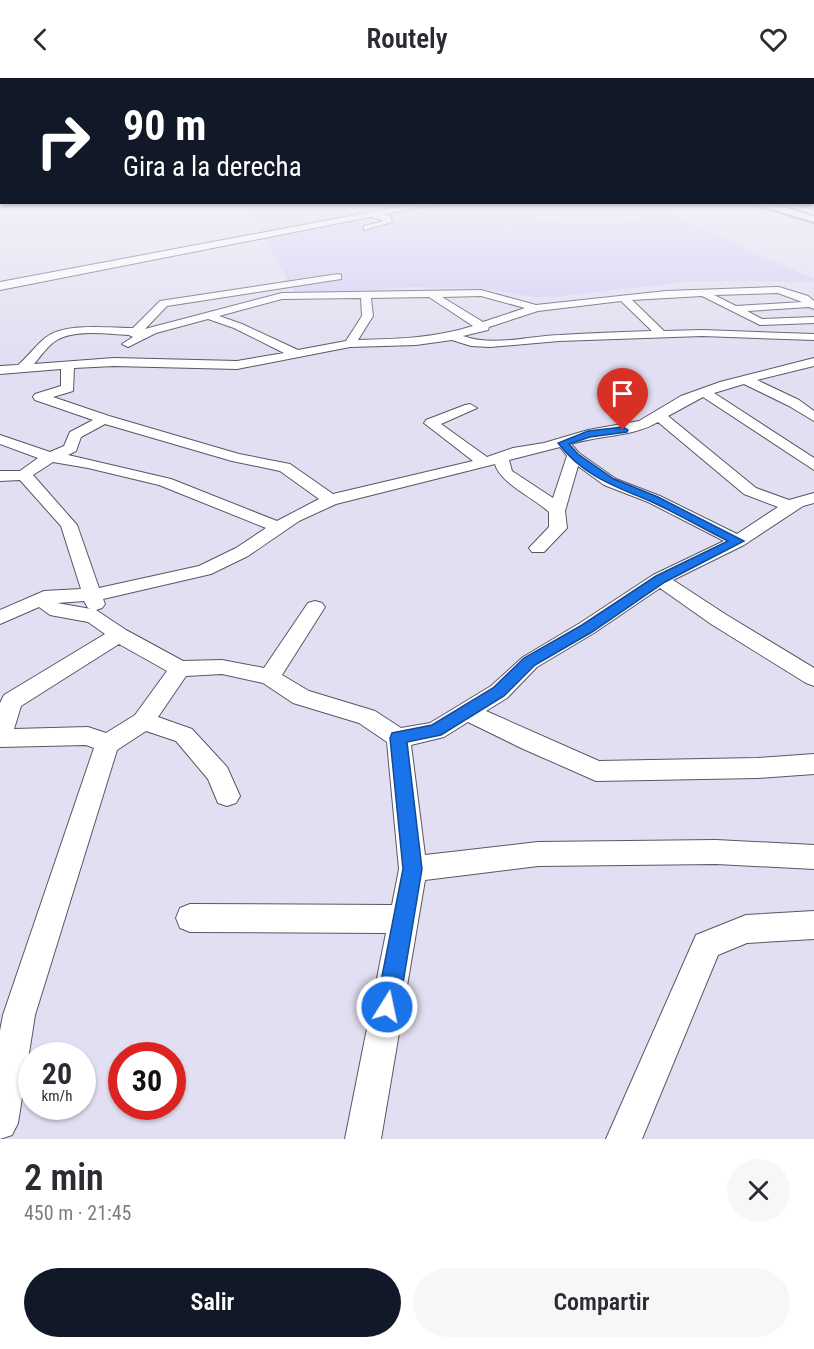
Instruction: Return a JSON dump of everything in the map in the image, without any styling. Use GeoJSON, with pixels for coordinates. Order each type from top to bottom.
{"type":"FeatureCollection","features":[{"type":"Feature","properties":{"kind":"main road"},"geometry":{"type":"LineString","coordinates":[[0,286],[180,252]]}},
{"type":"Feature","properties":{"kind":"street"},"geometry":{"type":"LineString","coordinates":[[114,362],[136,332],[164,303],[338,277]]}},
{"type":"Feature","properties":{"kind":"street"},"geometry":{"type":"LineString","coordinates":[[205,283],[223,294],[249,304]]}},
{"type":"Feature","properties":{"kind":"street"},"geometry":{"type":"LineString","coordinates":[[277,285],[282,296]]}},
{"type":"Feature","properties":{"kind":"street"},"geometry":{"type":"LineString","coordinates":[[0,370],[114,362],[237,365],[294,353],[350,345],[416,342],[453,336],[484,328],[536,308],[626,298],[779,290],[811,302]]}},
{"type":"Feature","properties":{"kind":"street"},"geometry":{"type":"LineString","coordinates":[[430,293],[484,328]]}},
{"type":"Feature","properties":{"kind":"street"},"geometry":{"type":"LineString","coordinates":[[22,368],[30,363],[50,339],[58,335],[91,331],[152,331],[282,296],[481,293],[536,308]]}},
{"type":"Feature","properties":{"kind":"street"},"geometry":{"type":"LineString","coordinates":[[702,293],[760,322],[814,320]]}},
{"type":"Feature","properties":{"kind":"street"},"geometry":{"type":"LineString","coordinates":[[350,345],[356,331],[369,318],[370,308],[366,296]]}},
{"type":"Feature","properties":{"kind":"street"},"geometry":{"type":"LineString","coordinates":[[626,298],[636,313],[644,316],[661,334]]}},
{"type":"Feature","properties":{"kind":"street"},"geometry":{"type":"LineString","coordinates":[[737,309],[811,302]]}},
{"type":"Feature","properties":{"kind":"street"},"geometry":{"type":"LineString","coordinates":[[209,316],[294,353]]}},
{"type":"Feature","properties":{"kind":"street"},"geometry":{"type":"LineString","coordinates":[[687,318],[702,333]]}},
{"type":"Feature","properties":{"kind":"street"},"geometry":{"type":"LineString","coordinates":[[128,344],[152,331]]}},
{"type":"Feature","properties":{"kind":"street"},"geometry":{"type":"LineString","coordinates":[[453,336],[471,343],[490,344],[559,338],[702,333],[812,338]]}},
{"type":"Feature","properties":{"kind":"street"},"geometry":{"type":"LineString","coordinates":[[0,618],[44,597],[48,606],[57,611],[92,605],[132,588],[205,570],[242,552],[278,527],[330,500],[563,443],[588,434],[643,425],[660,417],[686,399],[744,379],[814,362]]}},
{"type":"Feature","properties":{"kind":"street"},"geometry":{"type":"LineString","coordinates":[[69,364],[66,375],[68,388],[40,397],[104,419],[237,458],[285,467],[330,500]]}},
{"type":"Feature","properties":{"kind":"street"},"geometry":{"type":"LineString","coordinates":[[744,379],[794,403],[814,417]]}},
{"type":"Feature","properties":{"kind":"street"},"geometry":{"type":"LineString","coordinates":[[705,393],[814,465]]}},
{"type":"Feature","properties":{"kind":"street"},"geometry":{"type":"LineString","coordinates":[[470,408],[430,423],[492,460],[505,473],[542,497],[557,511]]}},
{"type":"Feature","properties":{"kind":"street"},"geometry":{"type":"LineString","coordinates":[[660,417],[680,431],[750,491],[791,506]]}},
{"type":"Feature","properties":{"kind":"street"},"geometry":{"type":"LineString","coordinates":[[0,476],[24,475],[31,467],[71,448],[75,435],[104,419]]}},
{"type":"Feature","properties":{"kind":"street"},"geometry":{"type":"LineString","coordinates":[[0,439],[49,457],[88,463],[165,482],[278,527]]}},
{"type":"Feature","properties":{"kind":"street"},"geometry":{"type":"LineString","coordinates":[[563,443],[574,456],[610,482],[654,499],[738,541]]}},
{"type":"Feature","properties":{"kind":"street"},"geometry":{"type":"LineString","coordinates":[[538,548],[558,528],[557,511],[574,456]]}},
{"type":"Feature","properties":{"kind":"street"},"geometry":{"type":"LineString","coordinates":[[24,475],[69,525],[92,605],[119,635],[180,669],[222,667],[269,677],[302,697],[367,717],[398,738],[436,731],[498,692],[530,662],[587,628],[660,579],[738,541],[791,506],[814,498]]}},
{"type":"Feature","properties":{"kind":"street"},"geometry":{"type":"LineString","coordinates":[[660,579],[718,620],[814,678]]}},
{"type":"Feature","properties":{"kind":"street"},"geometry":{"type":"LineString","coordinates":[[269,677],[315,608]]}},
{"type":"Feature","properties":{"kind":"street"},"geometry":{"type":"LineString","coordinates":[[108,744],[88,736],[0,736],[12,701],[119,635]]}},
{"type":"Feature","properties":{"kind":"street"},"geometry":{"type":"LineString","coordinates":[[0,1123],[9,1013],[99,765],[108,744],[143,721],[180,669]]}},
{"type":"Feature","properties":{"kind":"street"},"geometry":{"type":"LineString","coordinates":[[468,712],[529,742],[569,756],[596,771],[757,768],[814,764]]}},
{"type":"Feature","properties":{"kind":"street"},"geometry":{"type":"LineString","coordinates":[[143,721],[184,735],[218,774],[227,796]]}},
{"type":"Feature","properties":{"kind":"street"},"geometry":{"type":"LineString","coordinates":[[363,1139],[413,869],[398,738]]}},
{"type":"Feature","properties":{"kind":"street"},"geometry":{"type":"LineString","coordinates":[[413,869],[538,854],[716,852],[814,856]]}},
{"type":"Feature","properties":{"kind":"street"},"geometry":{"type":"LineString","coordinates":[[190,918],[404,919]]}},
{"type":"Feature","properties":{"kind":"street"},"geometry":{"type":"LineString","coordinates":[[624,1139],[707,945],[746,929],[814,925]]}},
{"type":"Feature","properties":{"kind":"shaded area"},"geometry":{"type":"Polygon","coordinates":[[[271,252],[753,252],[814,279],[814,282],[692,281],[555,297],[535,297],[485,289],[415,287],[296,294],[271,252]]]}},
{"type":"Feature","properties":{"kind":"route"},"geometry":{"type":"LineString","coordinates":[[387,1007],[413,869],[398,738],[436,731],[498,692],[530,662],[587,628],[660,579],[738,541],[654,499],[610,482],[574,456],[563,443],[588,434],[623,430]]}}]}
